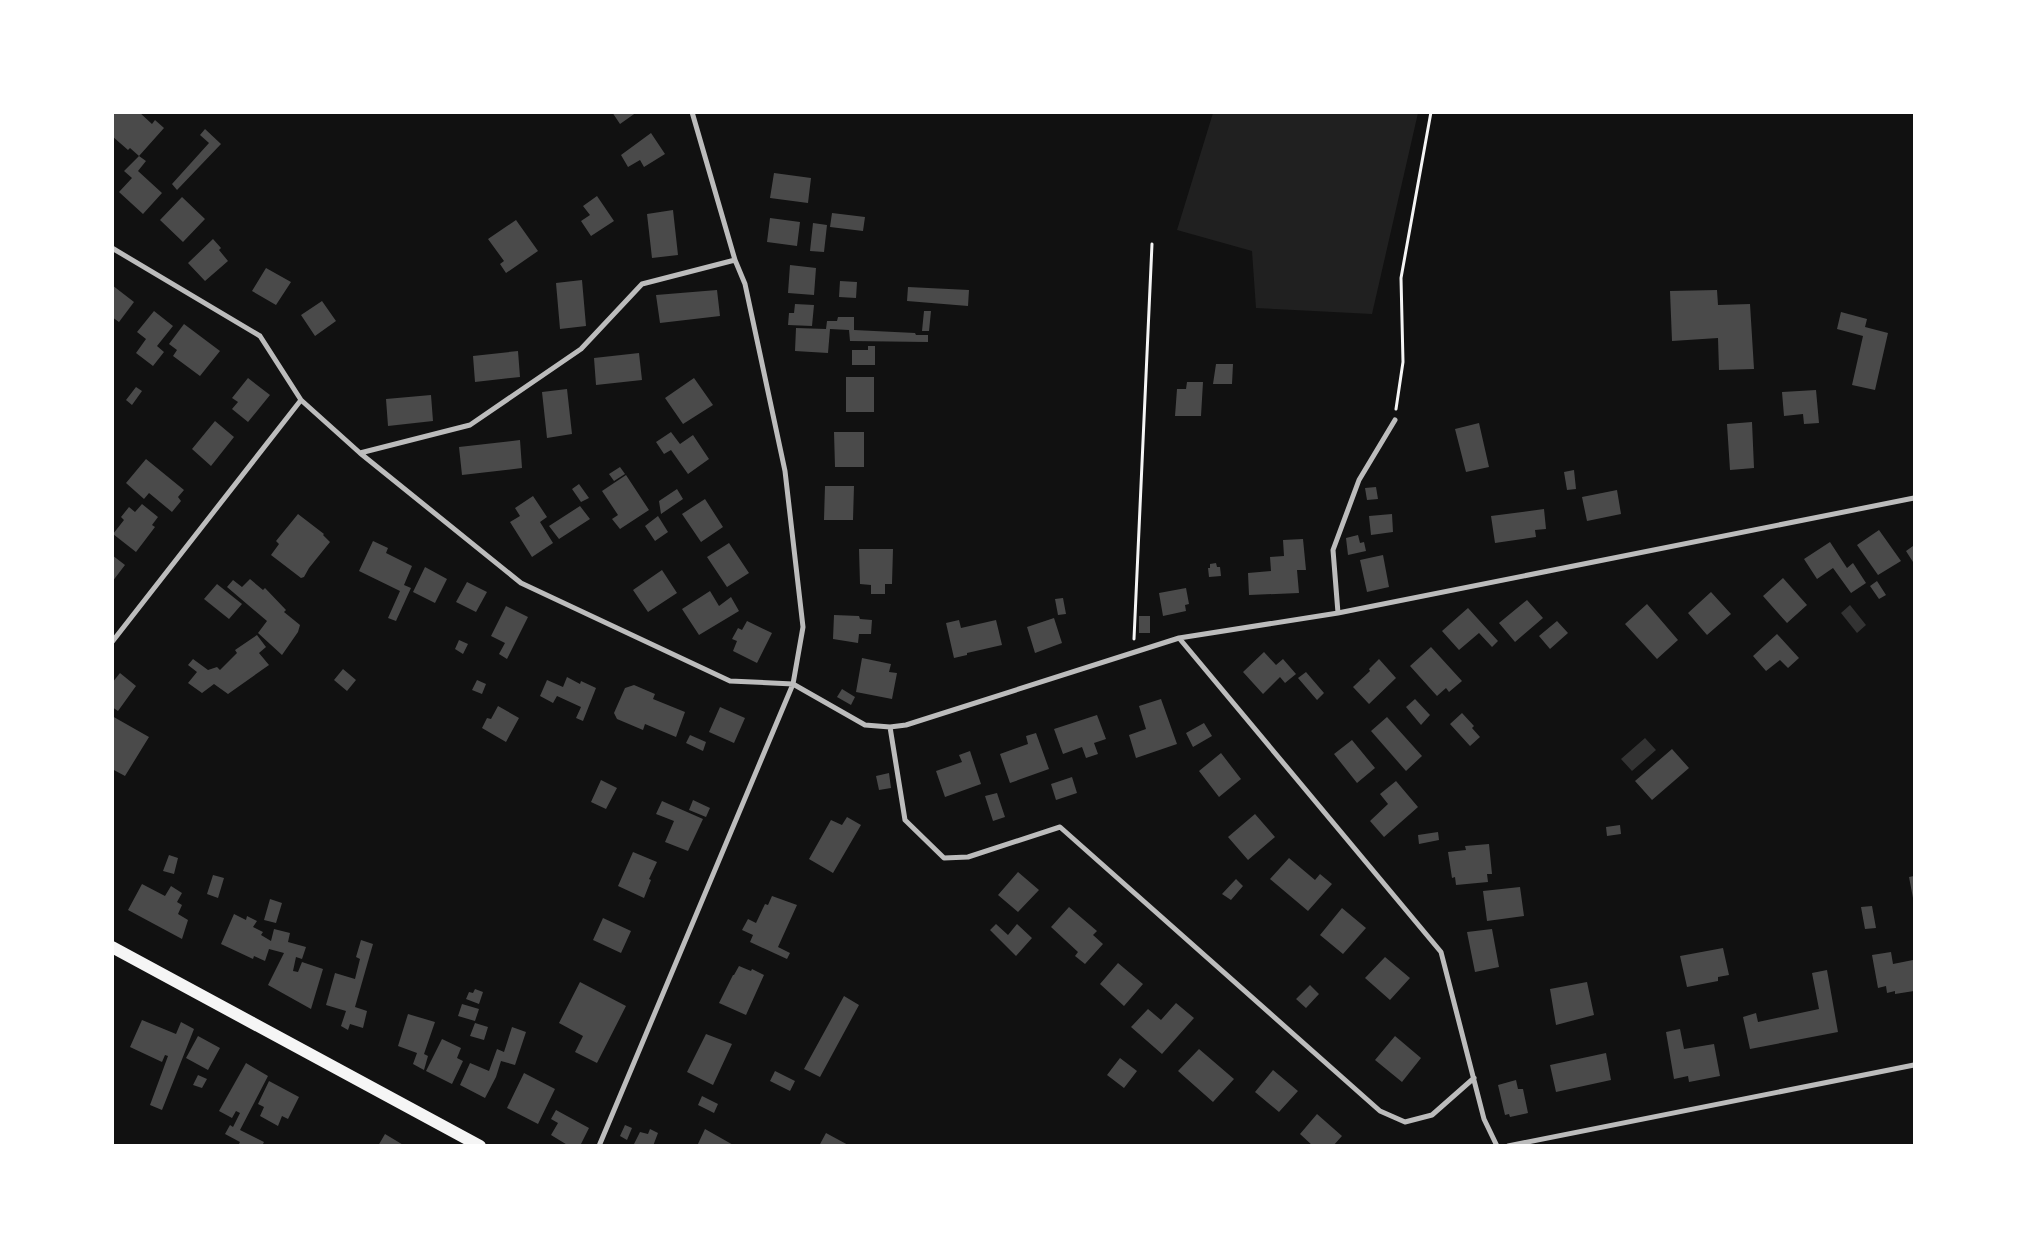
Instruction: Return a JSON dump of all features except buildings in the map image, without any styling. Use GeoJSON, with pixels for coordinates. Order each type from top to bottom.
{"type":"FeatureCollection","features":[{"type":"Feature","properties":{"kind":"main road"},"geometry":{"type":"LineString","coordinates":[[112,948],[480,1146]]}},
{"type":"Feature","properties":{"kind":"street"},"geometry":{"type":"LineString","coordinates":[[599,1146],[793,684],[803,627],[785,472],[745,284],[735,260],[692,112]]}},
{"type":"Feature","properties":{"kind":"street"},"geometry":{"type":"LineString","coordinates":[[112,248],[260,336],[301,400],[360,453],[521,583],[730,681],[793,684],[865,725],[890,726],[906,724],[1179,638],[1338,613],[1914,498]]}},
{"type":"Feature","properties":{"kind":"street"},"geometry":{"type":"LineString","coordinates":[[360,453],[470,425],[582,349],[642,284],[735,260]]}},
{"type":"Feature","properties":{"kind":"street"},"geometry":{"type":"LineString","coordinates":[[112,642],[301,400]]}},
{"type":"Feature","properties":{"kind":"street"},"geometry":{"type":"LineString","coordinates":[[1338,613],[1333,550],[1359,480],[1395,420]]}},
{"type":"Feature","properties":{"kind":"street"},"geometry":{"type":"LineString","coordinates":[[1179,638],[1441,952],[1484,1119],[1497,1146]]}},
{"type":"Feature","properties":{"kind":"street"},"geometry":{"type":"LineString","coordinates":[[890,726],[906,820],[944,858],[968,857],[1060,827],[1380,1111],[1405,1122],[1432,1115],[1474,1078]]}},
{"type":"Feature","properties":{"kind":"street"},"geometry":{"type":"LineString","coordinates":[[1508,1146],[1914,1065]]}},
{"type":"Feature","properties":{"kind":"path"},"geometry":{"type":"LineString","coordinates":[[1395,420],[1403,362],[1401,278],[1431,112]]}},
{"type":"Feature","properties":{"kind":"path"},"geometry":{"type":"LineString","coordinates":[[1134,652],[1152,244]]}},
{"type":"Feature","properties":{"kind":"shaded area"},"geometry":{"type":"Polygon","coordinates":[[[1213,113],[1418,113],[1372,314],[1256,308],[1252,251],[1177,230],[1213,113]]]}},
{"type":"Feature","properties":{"kind":"shaded area"},"geometry":{"type":"Polygon","coordinates":[[[1850,605],[1866,625],[1857,633],[1841,613],[1850,605]]]}},
{"type":"Feature","properties":{"kind":"shaded area"},"geometry":{"type":"Polygon","coordinates":[[[1645,738],[1656,750],[1632,771],[1621,759],[1645,738]]]}}]}
